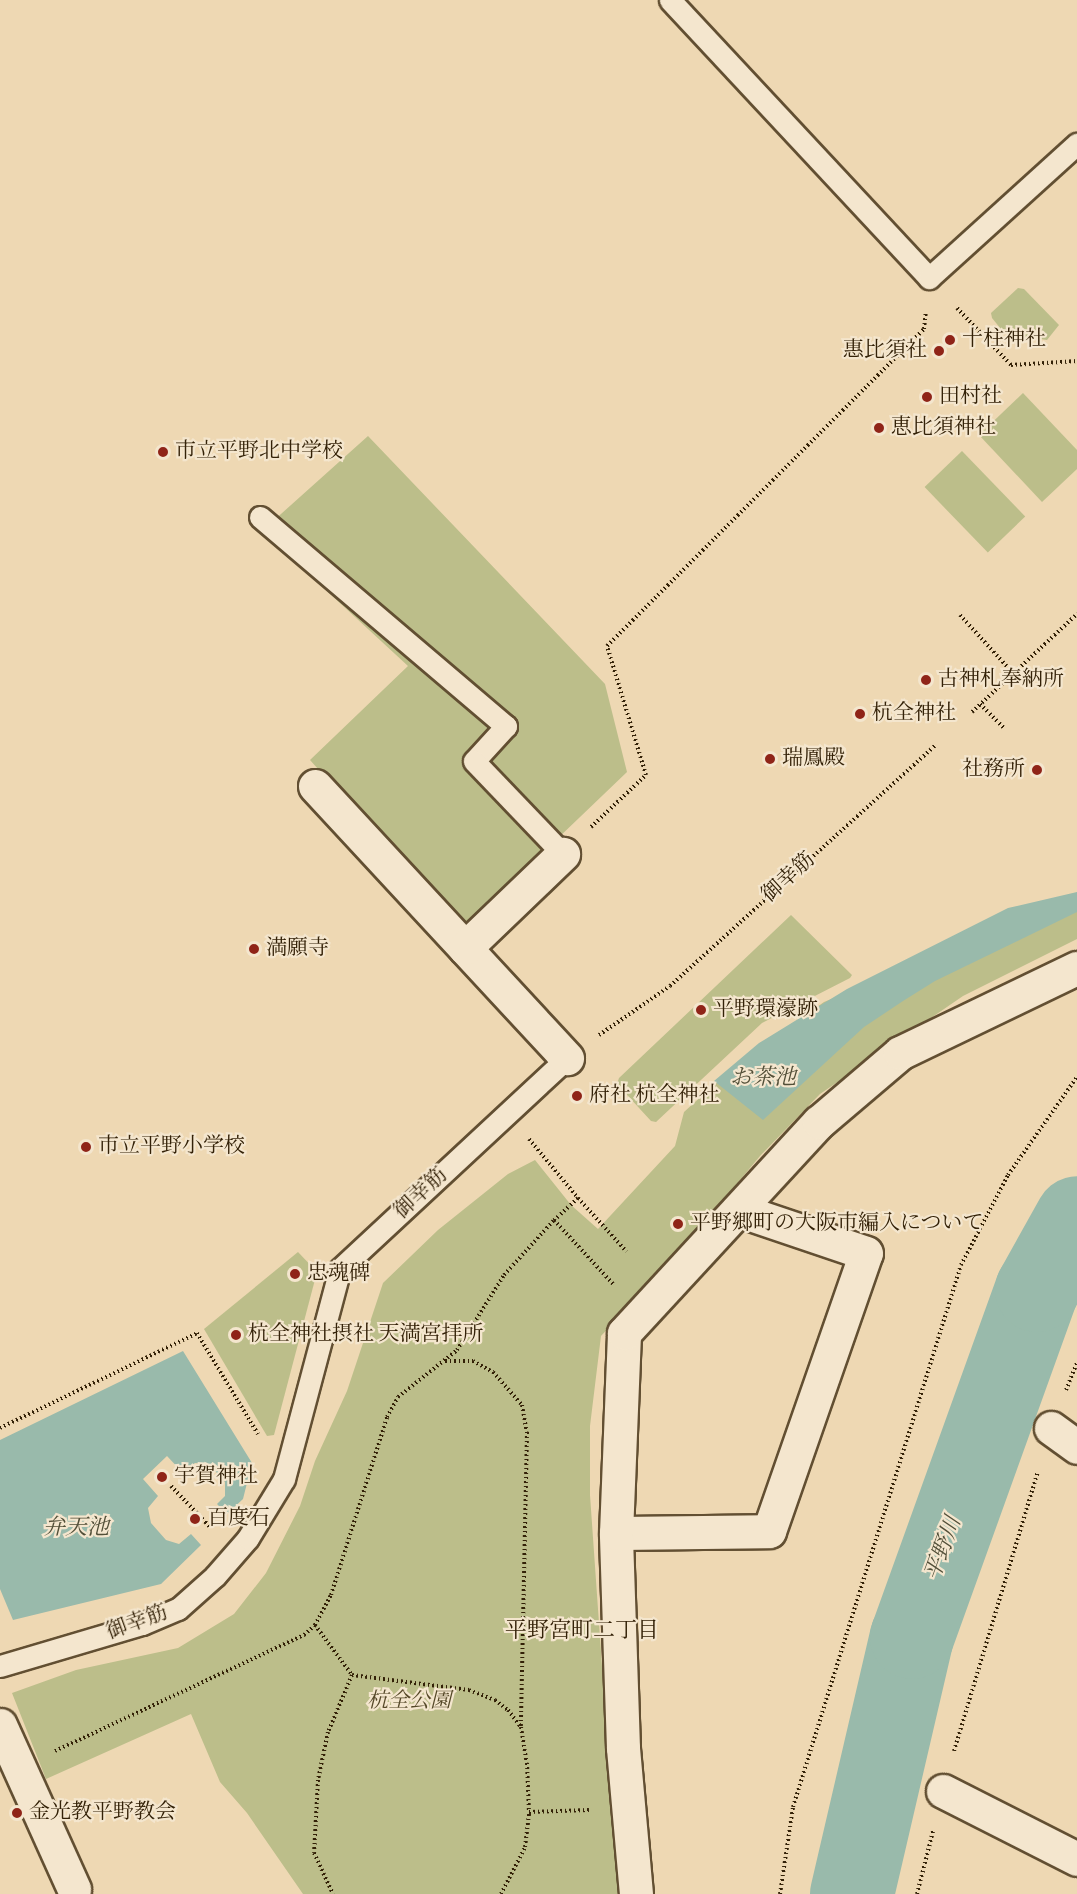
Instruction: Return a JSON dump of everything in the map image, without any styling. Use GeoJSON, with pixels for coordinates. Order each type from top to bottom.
{"type":"FeatureCollection","features":[{"type":"Feature","properties":{"kind":"street"},"geometry":{"type":"LineString","coordinates":[[315,786],[567,1058]]}},
{"type":"Feature","properties":{"kind":"street"},"geometry":{"type":"LineString","coordinates":[[465,948],[564,854]]}},
{"type":"Feature","properties":{"kind":"street"},"geometry":{"type":"LineString","coordinates":[[636,1894],[628,1808],[616,1533],[624,1333],[819,1122],[900,1053],[1077,968]]}},
{"type":"Feature","properties":{"kind":"street"},"geometry":{"type":"LineString","coordinates":[[616,1533],[769,1531],[866,1253],[738,1210]]}},
{"type":"Feature","properties":{"kind":"street"},"geometry":{"type":"LineString","coordinates":[[0,1725],[74,1890]]}},
{"type":"Feature","properties":{"kind":"street"},"geometry":{"type":"LineString","coordinates":[[943,1791],[1077,1859]]}},
{"type":"Feature","properties":{"kind":"lane"},"geometry":{"type":"LineString","coordinates":[[670,0],[929,278],[1077,144]]}},
{"type":"Feature","properties":{"kind":"lane"},"geometry":{"type":"LineString","coordinates":[[261,516],[506,726],[474,761],[564,854]]}},
{"type":"Feature","properties":{"kind":"lane","name":"御幸筋"},"geometry":{"type":"LineString","coordinates":[[0,1666],[142,1624],[178,1608],[215,1576],[248,1538],[285,1479],[340,1269],[567,1058]]}},
{"type":"Feature","properties":{"kind":"path"},"geometry":{"type":"LineString","coordinates":[[564,854],[646,775],[607,646],[924,329],[929,278]]}},
{"type":"Feature","properties":{"kind":"path"},"geometry":{"type":"LineString","coordinates":[[957,308],[1011,365],[1077,361]]}},
{"type":"Feature","properties":{"kind":"path"},"geometry":{"type":"LineString","coordinates":[[972,712],[1077,614]]}},
{"type":"Feature","properties":{"kind":"path"},"geometry":{"type":"LineString","coordinates":[[960,615],[1013,673]]}},
{"type":"Feature","properties":{"kind":"path"},"geometry":{"type":"LineString","coordinates":[[980,704],[1005,729]]}},
{"type":"Feature","properties":{"kind":"path","name":"御幸筋"},"geometry":{"type":"LineString","coordinates":[[567,1058],[670,986],[936,745]]}},
{"type":"Feature","properties":{"kind":"path"},"geometry":{"type":"LineString","coordinates":[[780,1894],[793,1807],[961,1265],[1008,1175],[1077,1077]]}},
{"type":"Feature","properties":{"kind":"path"},"geometry":{"type":"LineString","coordinates":[[508,1113],[578,1198],[626,1251]]}},
{"type":"Feature","properties":{"kind":"path"},"geometry":{"type":"LineString","coordinates":[[20,1768],[304,1635],[315,1625],[331,1595],[387,1417],[414,1382],[457,1350],[504,1275],[554,1220],[578,1198]]}},
{"type":"Feature","properties":{"kind":"path"},"geometry":{"type":"LineString","coordinates":[[554,1220],[618,1289]]}},
{"type":"Feature","properties":{"kind":"path"},"geometry":{"type":"LineString","coordinates":[[0,1428],[197,1333],[285,1479]]}},
{"type":"Feature","properties":{"kind":"path"},"geometry":{"type":"LineString","coordinates":[[445,1361],[473,1361],[493,1372],[522,1405],[527,1432],[521,1727],[528,1763],[529,1812],[525,1846],[501,1894]]}},
{"type":"Feature","properties":{"kind":"path"},"geometry":{"type":"LineString","coordinates":[[917,1894],[943,1791],[1064,1438],[1077,1363]]}},
{"type":"Feature","properties":{"kind":"path"},"geometry":{"type":"LineString","coordinates":[[171,1486],[201,1518]]}},
{"type":"Feature","properties":{"kind":"path"},"geometry":{"type":"LineString","coordinates":[[315,1625],[351,1675],[469,1690],[502,1705],[521,1727]]}},
{"type":"Feature","properties":{"kind":"path"},"geometry":{"type":"LineString","coordinates":[[333,1894],[314,1853],[318,1780],[328,1732],[351,1675]]}},
{"type":"Feature","properties":{"kind":"path"},"geometry":{"type":"LineString","coordinates":[[529,1812],[628,1808]]}},
{"type":"Feature","properties":{"kind":"green space"},"geometry":{"type":"Polygon","coordinates":[[[1018,288],[1024,289],[1059,325],[1047,340],[1005,334],[992,318],[991,313],[1018,288]]]}},
{"type":"Feature","properties":{"kind":"green space"},"geometry":{"type":"Polygon","coordinates":[[[1023,393],[1077,450],[1077,469],[1042,502],[979,435],[1023,393]]]}},
{"type":"Feature","properties":{"kind":"green space"},"geometry":{"type":"Polygon","coordinates":[[[368,436],[605,684],[627,772],[462,930],[310,760],[408,666],[262,531],[368,436]]]}},
{"type":"Feature","properties":{"kind":"green space"},"geometry":{"type":"Polygon","coordinates":[[[962,451],[1025,516],[988,553],[925,487],[962,451]]]}},
{"type":"Feature","properties":{"kind":"green space","name":"杭全公園"},"geometry":{"type":"Polygon","coordinates":[[[1077,898],[1077,939],[963,996],[820,1094],[760,1156],[685,1246],[601,1336],[590,1426],[590,1495],[618,1894],[303,1894],[247,1813],[220,1782],[191,1714],[46,1779],[12,1693],[76,1670],[178,1648],[234,1614],[266,1573],[300,1506],[315,1461],[347,1391],[383,1283],[438,1230],[508,1174],[535,1160],[571,1205],[598,1229],[675,1146],[684,1112],[738,1063],[824,1002],[1077,898]]]}},
{"type":"Feature","properties":{"kind":"green space"},"geometry":{"type":"Polygon","coordinates":[[[791,915],[852,975],[850,978],[762,1023],[656,1122],[651,1121],[617,1084],[619,1078],[791,915]]]}},
{"type":"Feature","properties":{"kind":"green space"},"geometry":{"type":"Polygon","coordinates":[[[298,1252],[317,1272],[274,1435],[267,1436],[204,1329],[298,1252]]]}},
{"type":"Feature","properties":{"kind":"water","name":"お茶池"},"geometry":{"type":"Polygon","coordinates":[[[1077,892],[1077,912],[935,981],[903,1001],[864,1027],[763,1120],[714,1081],[759,1043],[847,989],[1008,908],[1077,892]]]}},
{"type":"Feature","properties":{"kind":"water","name":"弁天池"},"geometry":{"type":"Polygon","coordinates":[[[183,1351],[252,1463],[243,1499],[227,1514],[217,1504],[225,1496],[225,1482],[209,1464],[195,1463],[182,1472],[167,1456],[143,1479],[158,1496],[148,1508],[151,1523],[166,1540],[179,1544],[191,1534],[201,1545],[161,1584],[13,1620],[0,1589],[0,1440],[183,1351]]]}},
{"type":"Feature","properties":{"kind":"waterway","name":"平野川"},"geometry":{"type":"LineString","coordinates":[[852,1894],[912,1637],[1037,1290],[1077,1218]]}},
{"type":"Feature","properties":{"kind":"place","name":"十柱神社"},"geometry":{"type":"Point","coordinates":[950,340]}},
{"type":"Feature","properties":{"kind":"place","name":"惠比須社"},"geometry":{"type":"Point","coordinates":[939,351]}},
{"type":"Feature","properties":{"kind":"place","name":"田村社"},"geometry":{"type":"Point","coordinates":[927,397]}},
{"type":"Feature","properties":{"kind":"place","name":"恵比須神社"},"geometry":{"type":"Point","coordinates":[879,428]}},
{"type":"Feature","properties":{"kind":"place","name":"市立平野北中学校"},"geometry":{"type":"Point","coordinates":[163,452]}},
{"type":"Feature","properties":{"kind":"place","name":"古神札奉納所"},"geometry":{"type":"Point","coordinates":[926,680]}},
{"type":"Feature","properties":{"kind":"place","name":"杭全神社"},"geometry":{"type":"Point","coordinates":[860,714]}},
{"type":"Feature","properties":{"kind":"place","name":"瑞鳳殿"},"geometry":{"type":"Point","coordinates":[770,759]}},
{"type":"Feature","properties":{"kind":"place","name":"社務所"},"geometry":{"type":"Point","coordinates":[1037,770]}},
{"type":"Feature","properties":{"kind":"place","name":"満願寺"},"geometry":{"type":"Point","coordinates":[254,949]}},
{"type":"Feature","properties":{"kind":"place","name":"平野環濠跡"},"geometry":{"type":"Point","coordinates":[701,1010]}},
{"type":"Feature","properties":{"kind":"place","name":"府社 杭全神社"},"geometry":{"type":"Point","coordinates":[577,1096]}},
{"type":"Feature","properties":{"kind":"place","name":"市立平野小学校"},"geometry":{"type":"Point","coordinates":[86,1147]}},
{"type":"Feature","properties":{"kind":"place","name":"平野郷町の大阪市編入について"},"geometry":{"type":"Point","coordinates":[678,1224]}},
{"type":"Feature","properties":{"kind":"place","name":"忠魂碑"},"geometry":{"type":"Point","coordinates":[295,1274]}},
{"type":"Feature","properties":{"kind":"place","name":"杭全神社摂社 天満宮拝所"},"geometry":{"type":"Point","coordinates":[236,1335]}},
{"type":"Feature","properties":{"kind":"place","name":"宇賀神社"},"geometry":{"type":"Point","coordinates":[162,1477]}},
{"type":"Feature","properties":{"kind":"place","name":"百度石"},"geometry":{"type":"Point","coordinates":[195,1519]}},
{"type":"Feature","properties":{"kind":"place","name":"金光教平野教会"},"geometry":{"type":"Point","coordinates":[17,1813]}},
{"type":"Feature","properties":{"kind":"district","name":"平野宮町二丁目"},"geometry":{"type":"Point","coordinates":[582,1632]}}]}
